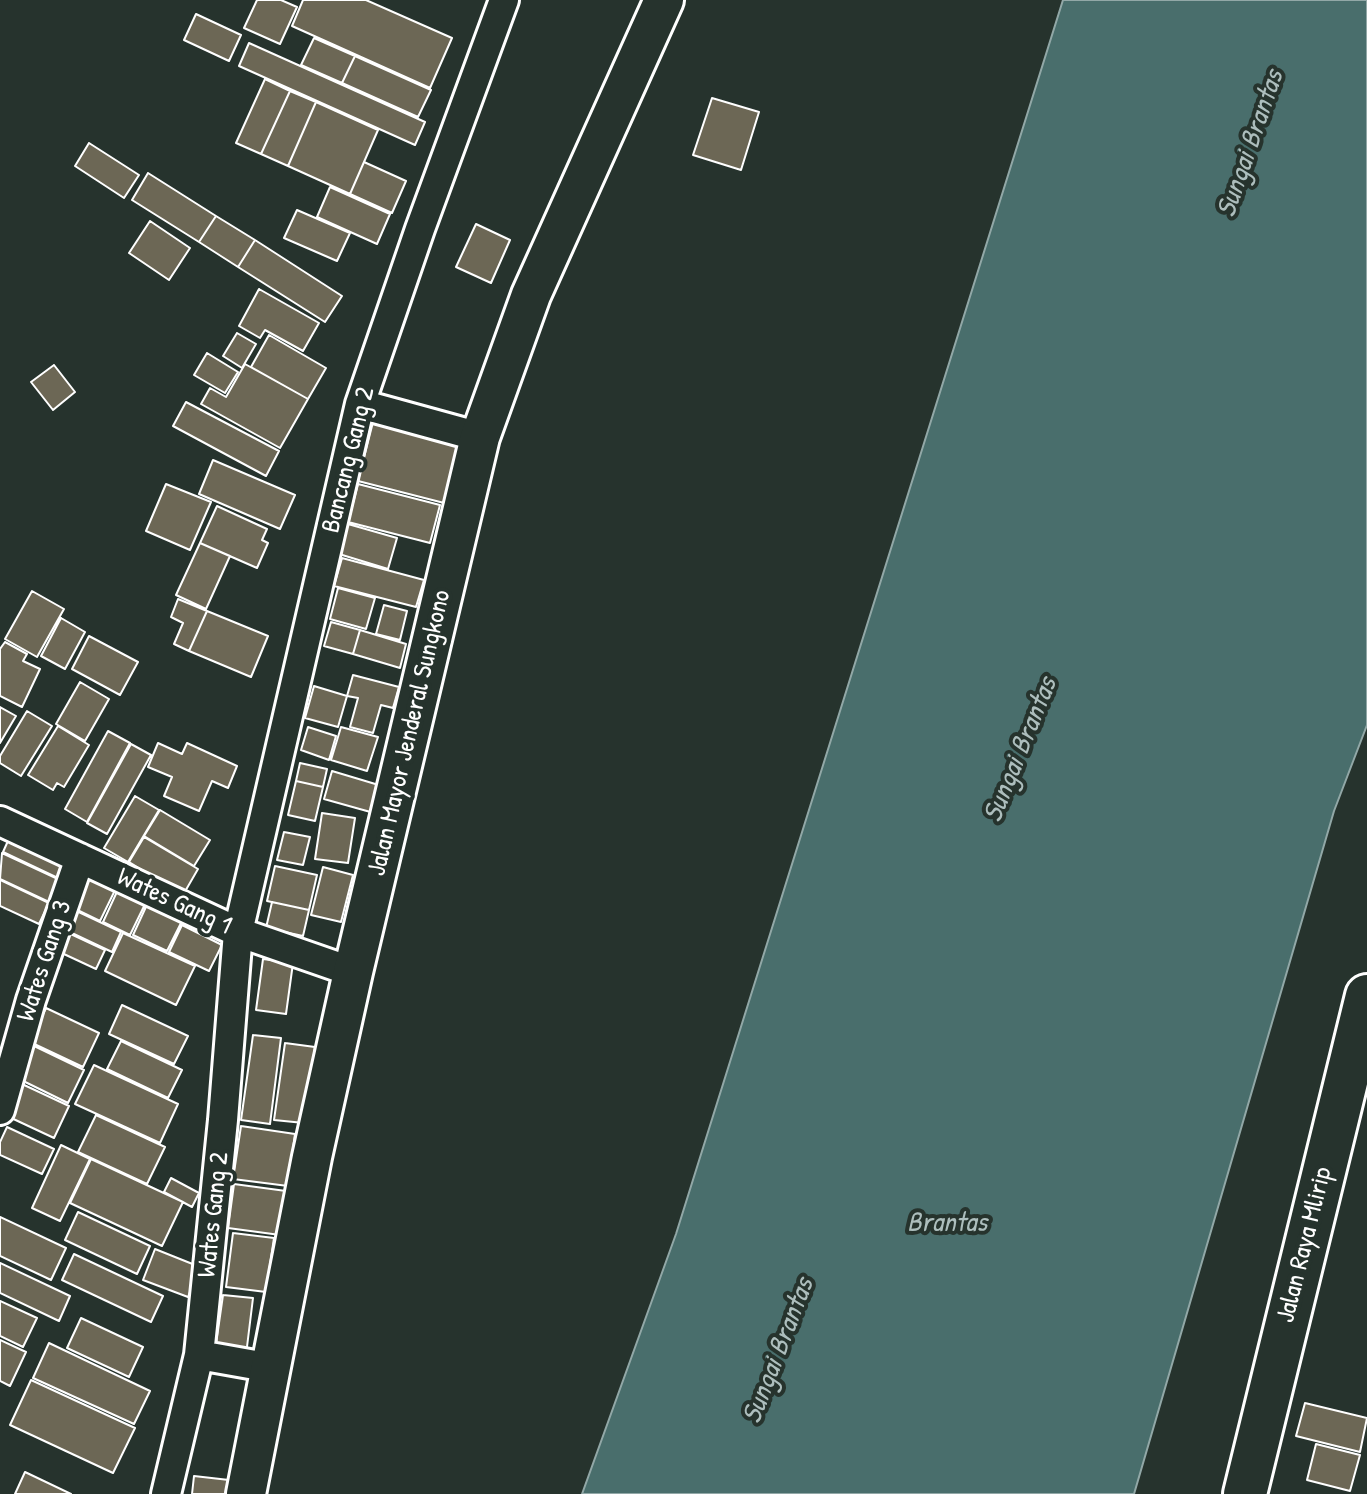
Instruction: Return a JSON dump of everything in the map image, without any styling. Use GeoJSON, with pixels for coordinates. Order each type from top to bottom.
{"type":"FeatureCollection","features":[{"type":"Feature","properties":{"kind":"main road","name":"Jalan Mayor Jenderal Sungkono"},"geometry":{"type":"LineString","coordinates":[[246,1494],[312,1157],[480,437],[531,295],[664,0]]}},
{"type":"Feature","properties":{"kind":"main road","name":"Jalan Raya Mlirip"},"geometry":{"type":"LineString","coordinates":[[1245,1494],[1367,996]]}},
{"type":"Feature","properties":{"kind":"street","name":"Bancang Gang 2"},"geometry":{"type":"LineString","coordinates":[[238,932],[360,404],[504,0]]}},
{"type":"Feature","properties":{"kind":"street"},"geometry":{"type":"LineString","coordinates":[[360,404],[480,437]]}},
{"type":"Feature","properties":{"kind":"street","name":"Wates Gang 1"},"geometry":{"type":"LineString","coordinates":[[0,821],[238,932],[353,972]]}},
{"type":"Feature","properties":{"kind":"street","name":"Wates Gang 3"},"geometry":{"type":"LineString","coordinates":[[0,1110],[31,1000],[80,858]]}},
{"type":"Feature","properties":{"kind":"street","name":"Wates Gang 2"},"geometry":{"type":"LineString","coordinates":[[166,1494],[199,1355],[222,1135],[238,932]]}},
{"type":"Feature","properties":{"kind":"street"},"geometry":{"type":"LineString","coordinates":[[199,1355],[272,1368]]}},
{"type":"Feature","properties":{"kind":"water","name":"Brantas"},"geometry":{"type":"Polygon","coordinates":[[[1063,0],[1367,0],[1367,725],[1334,811],[1134,1494],[582,1494],[676,1234],[1063,0]]]}},
{"type":"Feature","properties":{"kind":"building"},"geometry":{"type":"Polygon","coordinates":[[[257,0],[281,0],[297,7],[280,44],[244,28],[257,0]]]}},
{"type":"Feature","properties":{"kind":"building"},"geometry":{"type":"Polygon","coordinates":[[[303,0],[366,0],[452,38],[430,88],[292,26],[303,0]]]}},
{"type":"Feature","properties":{"kind":"building"},"geometry":{"type":"Polygon","coordinates":[[[196,14],[241,35],[229,61],[184,40],[196,14]]]}},
{"type":"Feature","properties":{"kind":"building"},"geometry":{"type":"Polygon","coordinates":[[[314,38],[355,56],[342,83],[301,65],[314,38]]]}},
{"type":"Feature","properties":{"kind":"building"},"geometry":{"type":"Polygon","coordinates":[[[249,43],[425,122],[415,145],[239,66],[249,43]]]}},
{"type":"Feature","properties":{"kind":"building"},"geometry":{"type":"Polygon","coordinates":[[[355,56],[431,90],[418,117],[342,83],[355,56]]]}},
{"type":"Feature","properties":{"kind":"building"},"geometry":{"type":"Polygon","coordinates":[[[265,79],[290,91],[261,154],[236,143],[265,79]]]}},
{"type":"Feature","properties":{"kind":"building"},"geometry":{"type":"Polygon","coordinates":[[[290,91],[316,102],[288,166],[261,154],[290,91]]]}},
{"type":"Feature","properties":{"kind":"building"},"geometry":{"type":"Polygon","coordinates":[[[712,98],[759,112],[741,170],[693,155],[712,98]]]}},
{"type":"Feature","properties":{"kind":"building"},"geometry":{"type":"Polygon","coordinates":[[[316,102],[378,130],[350,194],[288,166],[316,102]]]}},
{"type":"Feature","properties":{"kind":"building"},"geometry":{"type":"Polygon","coordinates":[[[89,143],[139,175],[124,198],[75,166],[89,143]]]}},
{"type":"Feature","properties":{"kind":"building"},"geometry":{"type":"Polygon","coordinates":[[[364,162],[406,181],[392,213],[350,194],[364,162]]]}},
{"type":"Feature","properties":{"kind":"building"},"geometry":{"type":"Polygon","coordinates":[[[148,173],[216,216],[199,242],[132,200],[148,173]]]}},
{"type":"Feature","properties":{"kind":"building"},"geometry":{"type":"Polygon","coordinates":[[[330,187],[390,214],[377,244],[317,217],[330,187]]]}},
{"type":"Feature","properties":{"kind":"building"},"geometry":{"type":"Polygon","coordinates":[[[297,210],[350,233],[337,261],[284,238],[297,210]]]}},
{"type":"Feature","properties":{"kind":"building"},"geometry":{"type":"Polygon","coordinates":[[[216,216],[255,240],[238,267],[199,242],[216,216]]]}},
{"type":"Feature","properties":{"kind":"building"},"geometry":{"type":"Polygon","coordinates":[[[150,221],[190,248],[169,280],[129,253],[150,221]]]}},
{"type":"Feature","properties":{"kind":"building"},"geometry":{"type":"Polygon","coordinates":[[[476,224],[510,240],[491,283],[456,267],[476,224]]]}},
{"type":"Feature","properties":{"kind":"building"},"geometry":{"type":"Polygon","coordinates":[[[255,240],[342,296],[325,322],[238,267],[255,240]]]}},
{"type":"Feature","properties":{"kind":"building"},"geometry":{"type":"Polygon","coordinates":[[[259,289],[319,323],[303,351],[265,330],[260,338],[239,326],[259,289]]]}},
{"type":"Feature","properties":{"kind":"building"},"geometry":{"type":"Polygon","coordinates":[[[237,333],[256,344],[242,368],[223,356],[237,333]]]}},
{"type":"Feature","properties":{"kind":"building"},"geometry":{"type":"Polygon","coordinates":[[[269,335],[326,368],[308,399],[251,367],[269,335]]]}},
{"type":"Feature","properties":{"kind":"building"},"geometry":{"type":"Polygon","coordinates":[[[207,353],[238,372],[225,393],[194,375],[207,353]]]}},
{"type":"Feature","properties":{"kind":"building"},"geometry":{"type":"Polygon","coordinates":[[[245,364],[308,399],[280,448],[201,404],[210,388],[226,397],[245,364]]]}},
{"type":"Feature","properties":{"kind":"building"},"geometry":{"type":"Polygon","coordinates":[[[54,365],[75,392],[53,410],[31,382],[54,365]]]}},
{"type":"Feature","properties":{"kind":"building"},"geometry":{"type":"Polygon","coordinates":[[[186,402],[279,451],[266,476],[173,426],[186,402]]]}},
{"type":"Feature","properties":{"kind":"building"},"geometry":{"type":"Polygon","coordinates":[[[374,418],[464,440],[448,504],[358,481],[374,418]]]}},
{"type":"Feature","properties":{"kind":"building"},"geometry":{"type":"Polygon","coordinates":[[[213,460],[295,495],[280,529],[199,494],[213,460]]]}},
{"type":"Feature","properties":{"kind":"building"},"geometry":{"type":"Polygon","coordinates":[[[166,484],[211,502],[190,550],[146,531],[166,484]]]}},
{"type":"Feature","properties":{"kind":"building"},"geometry":{"type":"Polygon","coordinates":[[[358,484],[440,505],[430,543],[348,522],[358,484]]]}},
{"type":"Feature","properties":{"kind":"building"},"geometry":{"type":"Polygon","coordinates":[[[217,506],[267,529],[262,540],[268,543],[257,568],[200,543],[217,506]]]}},
{"type":"Feature","properties":{"kind":"building"},"geometry":{"type":"Polygon","coordinates":[[[348,524],[397,538],[388,569],[339,554],[348,524]]]}},
{"type":"Feature","properties":{"kind":"building"},"geometry":{"type":"Polygon","coordinates":[[[200,543],[230,556],[206,609],[176,595],[200,543]]]}},
{"type":"Feature","properties":{"kind":"building"},"geometry":{"type":"Polygon","coordinates":[[[342,558],[424,580],[416,607],[334,586],[342,558]]]}},
{"type":"Feature","properties":{"kind":"building"},"geometry":{"type":"Polygon","coordinates":[[[338,588],[375,598],[366,629],[330,619],[338,588]]]}},
{"type":"Feature","properties":{"kind":"building"},"geometry":{"type":"Polygon","coordinates":[[[32,591],[64,609],[37,657],[5,639],[32,591]]]}},
{"type":"Feature","properties":{"kind":"building"},"geometry":{"type":"Polygon","coordinates":[[[178,599],[207,611],[189,651],[174,644],[183,623],[171,617],[178,599]]]}},
{"type":"Feature","properties":{"kind":"building"},"geometry":{"type":"Polygon","coordinates":[[[384,605],[407,611],[400,640],[376,634],[384,605]]]}},
{"type":"Feature","properties":{"kind":"building"},"geometry":{"type":"Polygon","coordinates":[[[207,611],[268,636],[251,677],[189,651],[207,611]]]}},
{"type":"Feature","properties":{"kind":"building"},"geometry":{"type":"Polygon","coordinates":[[[61,618],[85,632],[65,669],[41,656],[61,618]]]}},
{"type":"Feature","properties":{"kind":"building"},"geometry":{"type":"Polygon","coordinates":[[[331,622],[360,630],[353,654],[324,646],[331,622]]]}},
{"type":"Feature","properties":{"kind":"building"},"geometry":{"type":"Polygon","coordinates":[[[360,630],[406,644],[400,668],[353,654],[360,630]]]}},
{"type":"Feature","properties":{"kind":"building"},"geometry":{"type":"Polygon","coordinates":[[[89,636],[138,662],[120,695],[72,669],[89,636]]]}},
{"type":"Feature","properties":{"kind":"building"},"geometry":{"type":"Polygon","coordinates":[[[5,642],[27,654],[23,661],[40,669],[22,707],[0,696],[0,649],[5,642]]]}},
{"type":"Feature","properties":{"kind":"building"},"geometry":{"type":"Polygon","coordinates":[[[353,675],[399,687],[393,708],[381,705],[373,733],[350,727],[358,698],[347,696],[353,675]]]}},
{"type":"Feature","properties":{"kind":"building"},"geometry":{"type":"Polygon","coordinates":[[[80,682],[109,699],[85,741],[56,724],[80,682]]]}},
{"type":"Feature","properties":{"kind":"building"},"geometry":{"type":"Polygon","coordinates":[[[314,686],[347,696],[338,727],[305,718],[314,686]]]}},
{"type":"Feature","properties":{"kind":"building"},"geometry":{"type":"Polygon","coordinates":[[[0,707],[16,716],[0,743],[0,707]]]}},
{"type":"Feature","properties":{"kind":"building"},"geometry":{"type":"Polygon","coordinates":[[[27,711],[52,726],[21,776],[0,763],[0,756],[27,711]]]}},
{"type":"Feature","properties":{"kind":"building"},"geometry":{"type":"Polygon","coordinates":[[[58,726],[89,745],[64,787],[57,783],[53,790],[28,775],[58,726]]]}},
{"type":"Feature","properties":{"kind":"building"},"geometry":{"type":"Polygon","coordinates":[[[308,727],[336,736],[329,760],[301,750],[308,727]]]}},
{"type":"Feature","properties":{"kind":"building"},"geometry":{"type":"Polygon","coordinates":[[[341,727],[378,737],[367,771],[331,760],[341,727]]]}},
{"type":"Feature","properties":{"kind":"building"},"geometry":{"type":"Polygon","coordinates":[[[108,731],[130,743],[87,822],[65,809],[108,731]]]}},
{"type":"Feature","properties":{"kind":"building"},"geometry":{"type":"Polygon","coordinates":[[[158,743],[182,754],[187,743],[237,766],[228,788],[212,781],[199,811],[164,796],[172,777],[148,767],[158,743]]]}},
{"type":"Feature","properties":{"kind":"building"},"geometry":{"type":"Polygon","coordinates":[[[131,744],[151,755],[107,834],[87,823],[131,744]]]}},
{"type":"Feature","properties":{"kind":"building"},"geometry":{"type":"Polygon","coordinates":[[[300,763],[327,769],[323,787],[296,781],[300,763]]]}},
{"type":"Feature","properties":{"kind":"building"},"geometry":{"type":"Polygon","coordinates":[[[332,771],[382,786],[374,813],[324,799],[332,771]]]}},
{"type":"Feature","properties":{"kind":"building"},"geometry":{"type":"Polygon","coordinates":[[[296,781],[323,787],[315,821],[288,815],[296,781]]]}},
{"type":"Feature","properties":{"kind":"building"},"geometry":{"type":"Polygon","coordinates":[[[135,796],[159,810],[128,862],[104,848],[135,796]]]}},
{"type":"Feature","properties":{"kind":"building"},"geometry":{"type":"Polygon","coordinates":[[[160,810],[210,840],[194,866],[144,836],[160,810]]]}},
{"type":"Feature","properties":{"kind":"building"},"geometry":{"type":"Polygon","coordinates":[[[322,813],[355,818],[348,863],[315,859],[322,813]]]}},
{"type":"Feature","properties":{"kind":"building"},"geometry":{"type":"Polygon","coordinates":[[[12,832],[70,859],[60,879],[3,852],[12,832]]]}},
{"type":"Feature","properties":{"kind":"building"},"geometry":{"type":"Polygon","coordinates":[[[284,832],[310,837],[303,865],[277,860],[284,832]]]}},
{"type":"Feature","properties":{"kind":"building"},"geometry":{"type":"Polygon","coordinates":[[[144,837],[198,869],[183,895],[129,862],[144,837]]]}},
{"type":"Feature","properties":{"kind":"building"},"geometry":{"type":"Polygon","coordinates":[[[2,853],[60,880],[49,902],[0,879],[2,853]]]}},
{"type":"Feature","properties":{"kind":"building"},"geometry":{"type":"Polygon","coordinates":[[[85,866],[119,882],[100,921],[67,905],[85,866]]]}},
{"type":"Feature","properties":{"kind":"building"},"geometry":{"type":"Polygon","coordinates":[[[275,866],[317,875],[309,910],[267,901],[275,866]]]}},
{"type":"Feature","properties":{"kind":"building"},"geometry":{"type":"Polygon","coordinates":[[[323,867],[353,875],[341,922],[311,915],[323,867]]]}},
{"type":"Feature","properties":{"kind":"building"},"geometry":{"type":"Polygon","coordinates":[[[0,880],[49,903],[39,924],[0,906],[0,880]]]}},
{"type":"Feature","properties":{"kind":"building"},"geometry":{"type":"Polygon","coordinates":[[[121,883],[149,896],[130,935],[103,922],[121,883]]]}},
{"type":"Feature","properties":{"kind":"building"},"geometry":{"type":"Polygon","coordinates":[[[151,896],[186,913],[167,951],[133,935],[151,896]]]}},
{"type":"Feature","properties":{"kind":"building"},"geometry":{"type":"Polygon","coordinates":[[[272,902],[309,910],[303,936],[266,928],[272,902]]]}},
{"type":"Feature","properties":{"kind":"building"},"geometry":{"type":"Polygon","coordinates":[[[66,906],[121,932],[112,952],[57,926],[66,906]]]}},
{"type":"Feature","properties":{"kind":"building"},"geometry":{"type":"Polygon","coordinates":[[[182,925],[222,945],[209,971],[169,952],[182,925]]]}},
{"type":"Feature","properties":{"kind":"building"},"geometry":{"type":"Polygon","coordinates":[[[60,929],[105,950],[96,969],[51,948],[60,929]]]}},
{"type":"Feature","properties":{"kind":"building"},"geometry":{"type":"Polygon","coordinates":[[[123,933],[195,966],[176,1005],[105,971],[123,933]]]}},
{"type":"Feature","properties":{"kind":"building"},"geometry":{"type":"Polygon","coordinates":[[[263,959],[293,963],[286,1014],[256,1010],[263,959]]]}},
{"type":"Feature","properties":{"kind":"building"},"geometry":{"type":"Polygon","coordinates":[[[122,1005],[188,1036],[174,1064],[109,1034],[122,1005]]]}},
{"type":"Feature","properties":{"kind":"building"},"geometry":{"type":"Polygon","coordinates":[[[46,1008],[99,1033],[83,1067],[30,1042],[46,1008]]]}},
{"type":"Feature","properties":{"kind":"building"},"geometry":{"type":"Polygon","coordinates":[[[253,1035],[281,1038],[270,1124],[241,1120],[253,1035]]]}},
{"type":"Feature","properties":{"kind":"building"},"geometry":{"type":"Polygon","coordinates":[[[121,1041],[182,1070],[168,1098],[107,1069],[121,1041]]]}},
{"type":"Feature","properties":{"kind":"building"},"geometry":{"type":"Polygon","coordinates":[[[285,1043],[315,1047],[304,1123],[274,1120],[285,1043]]]}},
{"type":"Feature","properties":{"kind":"building"},"geometry":{"type":"Polygon","coordinates":[[[30,1044],[84,1070],[68,1103],[15,1077],[30,1044]]]}},
{"type":"Feature","properties":{"kind":"building"},"geometry":{"type":"Polygon","coordinates":[[[94,1065],[178,1104],[160,1143],[75,1104],[94,1065]]]}},
{"type":"Feature","properties":{"kind":"building"},"geometry":{"type":"Polygon","coordinates":[[[22,1084],[69,1106],[54,1138],[7,1116],[22,1084]]]}},
{"type":"Feature","properties":{"kind":"building"},"geometry":{"type":"Polygon","coordinates":[[[96,1115],[165,1147],[147,1184],[78,1152],[96,1115]]]}},
{"type":"Feature","properties":{"kind":"building"},"geometry":{"type":"Polygon","coordinates":[[[241,1126],[295,1134],[288,1186],[233,1179],[241,1126]]]}},
{"type":"Feature","properties":{"kind":"building"},"geometry":{"type":"Polygon","coordinates":[[[7,1127],[54,1149],[42,1174],[0,1155],[0,1142],[7,1127]]]}},
{"type":"Feature","properties":{"kind":"building"},"geometry":{"type":"Polygon","coordinates":[[[61,1145],[90,1159],[60,1221],[32,1208],[61,1145]]]}},
{"type":"Feature","properties":{"kind":"building"},"geometry":{"type":"Polygon","coordinates":[[[91,1159],[183,1202],[162,1246],[70,1203],[91,1159]]]}},
{"type":"Feature","properties":{"kind":"building"},"geometry":{"type":"Polygon","coordinates":[[[171,1178],[199,1193],[192,1207],[164,1192],[171,1178]]]}},
{"type":"Feature","properties":{"kind":"building"},"geometry":{"type":"Polygon","coordinates":[[[234,1184],[286,1191],[280,1235],[228,1228],[234,1184]]]}},
{"type":"Feature","properties":{"kind":"building"},"geometry":{"type":"Polygon","coordinates":[[[78,1212],[150,1246],[137,1274],[65,1240],[78,1212]]]}},
{"type":"Feature","properties":{"kind":"building"},"geometry":{"type":"Polygon","coordinates":[[[0,1217],[66,1248],[51,1280],[0,1256],[0,1217]]]}},
{"type":"Feature","properties":{"kind":"building"},"geometry":{"type":"Polygon","coordinates":[[[233,1233],[274,1238],[266,1292],[226,1287],[233,1233]]]}},
{"type":"Feature","properties":{"kind":"building"},"geometry":{"type":"Polygon","coordinates":[[[155,1249],[200,1267],[188,1297],[143,1280],[155,1249]]]}},
{"type":"Feature","properties":{"kind":"building"},"geometry":{"type":"Polygon","coordinates":[[[74,1254],[163,1296],[151,1322],[62,1280],[74,1254]]]}},
{"type":"Feature","properties":{"kind":"building"},"geometry":{"type":"Polygon","coordinates":[[[0,1263],[70,1296],[59,1321],[0,1293],[0,1263]]]}},
{"type":"Feature","properties":{"kind":"building"},"geometry":{"type":"Polygon","coordinates":[[[223,1295],[253,1298],[246,1355],[215,1351],[223,1295]]]}},
{"type":"Feature","properties":{"kind":"building"},"geometry":{"type":"Polygon","coordinates":[[[0,1301],[37,1318],[23,1347],[0,1336],[0,1301]]]}},
{"type":"Feature","properties":{"kind":"building"},"geometry":{"type":"Polygon","coordinates":[[[81,1318],[143,1347],[129,1377],[67,1348],[81,1318]]]}},
{"type":"Feature","properties":{"kind":"building"},"geometry":{"type":"Polygon","coordinates":[[[0,1340],[26,1352],[10,1386],[0,1381],[0,1340]]]}},
{"type":"Feature","properties":{"kind":"building"},"geometry":{"type":"Polygon","coordinates":[[[49,1343],[150,1391],[134,1424],[33,1378],[49,1343]]]}},
{"type":"Feature","properties":{"kind":"building"},"geometry":{"type":"Polygon","coordinates":[[[31,1380],[135,1428],[113,1473],[10,1425],[31,1380]]]}},
{"type":"Feature","properties":{"kind":"building"},"geometry":{"type":"Polygon","coordinates":[[[1305,1403],[1367,1418],[1360,1452],[1296,1436],[1305,1403]]]}},
{"type":"Feature","properties":{"kind":"building"},"geometry":{"type":"Polygon","coordinates":[[[1316,1444],[1360,1455],[1350,1491],[1307,1480],[1316,1444]]]}},
{"type":"Feature","properties":{"kind":"building"},"geometry":{"type":"Polygon","coordinates":[[[25,1472],[71,1494],[15,1494],[25,1472]]]}},
{"type":"Feature","properties":{"kind":"building"},"geometry":{"type":"Polygon","coordinates":[[[194,1476],[229,1480],[227,1494],[192,1494],[194,1476]]]}},
{"type":"Feature","properties":{"kind":"water label","name":"Sungai Brantas"},"geometry":{"type":"Point","coordinates":[1251,144]}},
{"type":"Feature","properties":{"kind":"water label","name":"Sungai Brantas"},"geometry":{"type":"Point","coordinates":[1021,750]}},
{"type":"Feature","properties":{"kind":"water label","name":"Sungai Brantas"},"geometry":{"type":"Point","coordinates":[779,1351]}}]}
